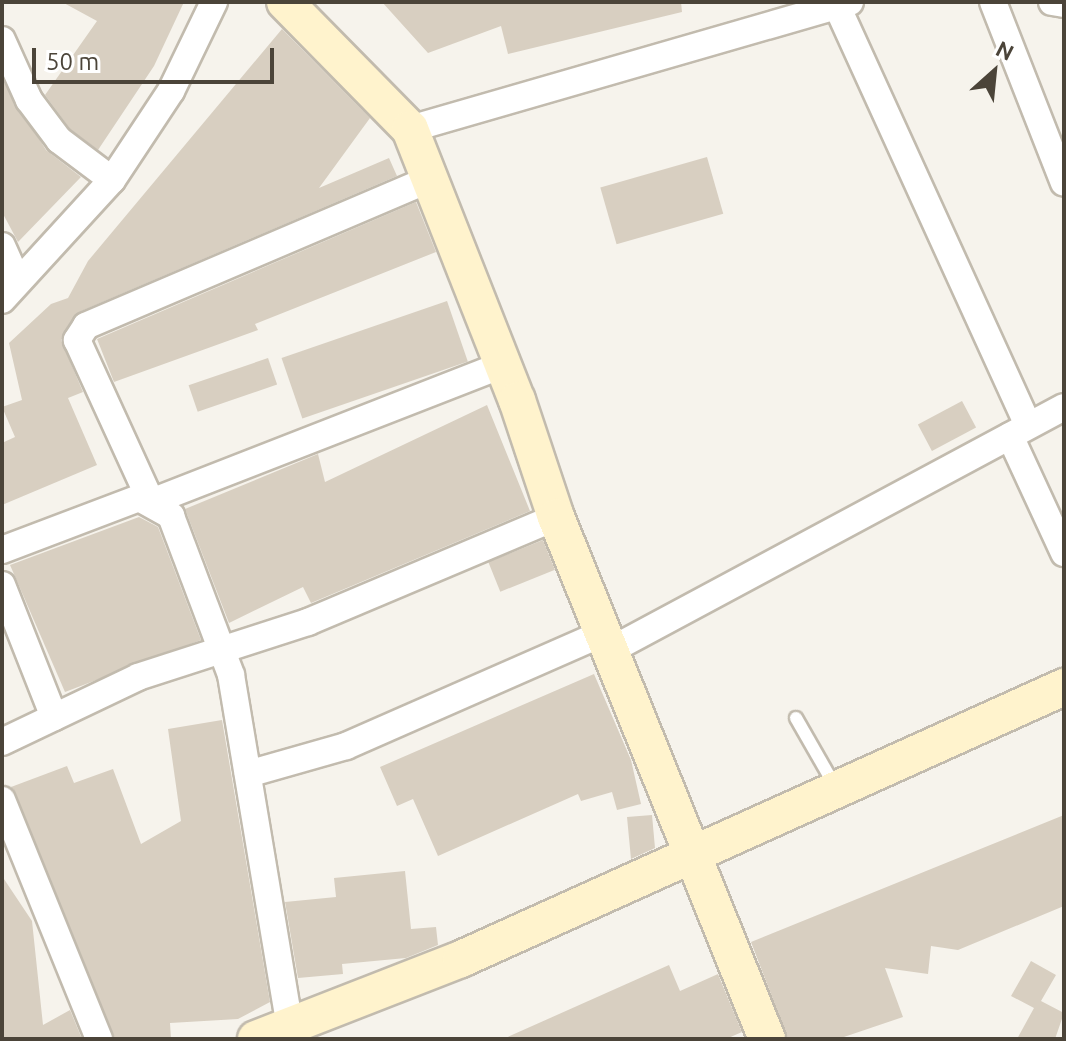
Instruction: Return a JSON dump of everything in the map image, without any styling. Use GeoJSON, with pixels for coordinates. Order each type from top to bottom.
{"type":"FeatureCollection","features":[{"type":"Feature","properties":{"kind":"street"},"geometry":{"type":"LineString","coordinates":[[10,291],[112,180],[171,91],[214,2]]}},
{"type":"Feature","properties":{"kind":"street"},"geometry":{"type":"LineString","coordinates":[[285,2],[410,129],[503,365],[556,517],[767,1039]]}},
{"type":"Feature","properties":{"kind":"street"},"geometry":{"type":"LineString","coordinates":[[993,2],[1064,183]]}},
{"type":"Feature","properties":{"kind":"street"},"geometry":{"type":"LineString","coordinates":[[1052,2],[1064,4]]}},
{"type":"Feature","properties":{"kind":"street"},"geometry":{"type":"LineString","coordinates":[[410,129],[843,4],[1019,431],[1064,553]]}},
{"type":"Feature","properties":{"kind":"street"},"geometry":{"type":"LineString","coordinates":[[2,40],[29,100],[59,140],[112,180]]}},
{"type":"Feature","properties":{"kind":"street"},"geometry":{"type":"LineString","coordinates":[[151,502],[79,332],[430,179]]}},
{"type":"Feature","properties":{"kind":"street"},"geometry":{"type":"LineString","coordinates":[[2,246],[10,291]]}},
{"type":"Feature","properties":{"kind":"street"},"geometry":{"type":"LineString","coordinates":[[151,502],[503,365]]}},
{"type":"Feature","properties":{"kind":"street"},"geometry":{"type":"LineString","coordinates":[[248,774],[346,746],[607,641],[1064,407]]}},
{"type":"Feature","properties":{"kind":"street"},"geometry":{"type":"LineString","coordinates":[[2,550],[139,498],[171,516],[218,648],[231,675],[290,1026]]}},
{"type":"Feature","properties":{"kind":"street"},"geometry":{"type":"LineString","coordinates":[[2,742],[218,648],[308,622],[556,517]]}},
{"type":"Feature","properties":{"kind":"street"},"geometry":{"type":"LineString","coordinates":[[2,585],[54,717]]}},
{"type":"Feature","properties":{"kind":"street"},"geometry":{"type":"LineString","coordinates":[[256,1039],[461,959],[1064,687]]}},
{"type":"Feature","properties":{"kind":"street"},"geometry":{"type":"LineString","coordinates":[[2,800],[99,1039]]}},
{"type":"Feature","properties":{"kind":"lane"},"geometry":{"type":"LineString","coordinates":[[796,718],[837,789]]}},
{"type":"Feature","properties":{"kind":"building"},"geometry":{"type":"Polygon","coordinates":[[[62,2],[184,2],[154,66],[98,150],[70,129],[45,95],[97,21],[62,2]]]}},
{"type":"Feature","properties":{"kind":"building"},"geometry":{"type":"Polygon","coordinates":[[[382,2],[681,2],[682,12],[508,54],[501,26],[428,53],[382,2]]]}},
{"type":"Feature","properties":{"kind":"building"},"geometry":{"type":"Polygon","coordinates":[[[282,29],[370,118],[319,188],[389,158],[397,176],[79,312],[61,340],[83,392],[68,398],[97,465],[2,505],[2,443],[15,437],[2,407],[22,400],[9,343],[51,304],[68,298],[88,261],[282,29]]]}},
{"type":"Feature","properties":{"kind":"building"},"geometry":{"type":"Polygon","coordinates":[[[2,79],[46,150],[81,177],[18,242],[2,212],[2,79]]]}},
{"type":"Feature","properties":{"kind":"building"},"geometry":{"type":"Polygon","coordinates":[[[707,157],[723,214],[617,244],[600,188],[707,157]]]}},
{"type":"Feature","properties":{"kind":"building"},"geometry":{"type":"Polygon","coordinates":[[[416,202],[436,252],[255,324],[258,330],[114,382],[97,339],[416,202]]]}},
{"type":"Feature","properties":{"kind":"building"},"geometry":{"type":"Polygon","coordinates":[[[447,301],[468,362],[302,418],[282,358],[447,301]]]}},
{"type":"Feature","properties":{"kind":"building"},"geometry":{"type":"Polygon","coordinates":[[[268,358],[277,384],[198,412],[189,385],[268,358]]]}},
{"type":"Feature","properties":{"kind":"building"},"geometry":{"type":"Polygon","coordinates":[[[962,401],[976,427],[932,451],[918,424],[962,401]]]}},
{"type":"Feature","properties":{"kind":"building"},"geometry":{"type":"Polygon","coordinates":[[[487,405],[530,511],[311,603],[303,587],[229,623],[185,509],[318,454],[325,482],[487,405]]]}},
{"type":"Feature","properties":{"kind":"building"},"geometry":{"type":"Polygon","coordinates":[[[139,517],[158,527],[201,640],[65,692],[10,565],[139,517]]]}},
{"type":"Feature","properties":{"kind":"building"},"geometry":{"type":"Polygon","coordinates":[[[543,540],[555,570],[500,592],[488,562],[543,540]]]}},
{"type":"Feature","properties":{"kind":"building"},"geometry":{"type":"Polygon","coordinates":[[[594,674],[631,760],[641,804],[617,810],[612,792],[581,801],[578,794],[438,856],[413,799],[397,806],[380,767],[594,674]]]}},
{"type":"Feature","properties":{"kind":"building"},"geometry":{"type":"Polygon","coordinates":[[[222,720],[270,1002],[238,1019],[170,1023],[171,1039],[115,1039],[11,787],[67,766],[74,783],[113,769],[141,844],[181,821],[168,729],[222,720]]]}},
{"type":"Feature","properties":{"kind":"building"},"geometry":{"type":"Polygon","coordinates":[[[652,815],[655,848],[631,859],[627,817],[652,815]]]}},
{"type":"Feature","properties":{"kind":"building"},"geometry":{"type":"Polygon","coordinates":[[[1064,815],[1064,906],[958,950],[931,946],[928,974],[885,968],[903,1017],[838,1039],[788,1039],[751,942],[1064,815]]]}},
{"type":"Feature","properties":{"kind":"building"},"geometry":{"type":"Polygon","coordinates":[[[405,871],[411,929],[436,927],[438,945],[406,958],[342,964],[343,974],[298,978],[285,902],[336,897],[334,878],[405,871]]]}},
{"type":"Feature","properties":{"kind":"building"},"geometry":{"type":"Polygon","coordinates":[[[2,876],[32,921],[43,1025],[70,1010],[82,1039],[2,1039],[2,876]]]}},
{"type":"Feature","properties":{"kind":"building"},"geometry":{"type":"Polygon","coordinates":[[[1031,961],[1056,975],[1041,1001],[1064,1013],[1055,1039],[1017,1039],[1034,1008],[1011,996],[1031,961]]]}},
{"type":"Feature","properties":{"kind":"building"},"geometry":{"type":"Polygon","coordinates":[[[669,965],[680,991],[718,974],[742,1032],[726,1039],[503,1039],[669,965]]]}}]}
